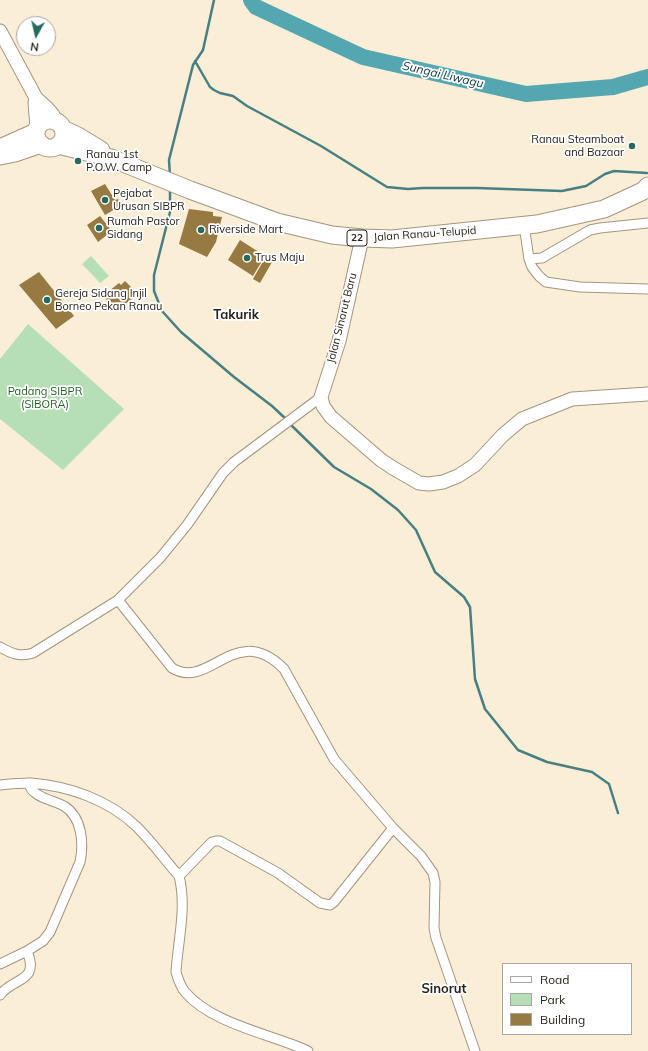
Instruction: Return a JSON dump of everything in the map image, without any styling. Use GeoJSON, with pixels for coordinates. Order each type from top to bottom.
{"type":"FeatureCollection","features":[{"type":"Feature","properties":{"kind":"highway"},"geometry":{"type":"LineString","coordinates":[[0,148],[48,133]]}},
{"type":"Feature","properties":{"kind":"highway"},"geometry":{"type":"LineString","coordinates":[[0,156],[15,153],[48,133]]}},
{"type":"Feature","properties":{"kind":"highway","name":"Jalan Ranau-Telupid"},"geometry":{"type":"LineString","coordinates":[[48,133],[78,136],[111,158],[183,188],[277,222],[332,235],[362,238],[392,239],[537,224],[604,209],[643,191],[648,186]]}},
{"type":"Feature","properties":{"kind":"street"},"geometry":{"type":"LineString","coordinates":[[0,30],[36,98],[53,115],[48,133]]}},
{"type":"Feature","properties":{"kind":"street"},"geometry":{"type":"LineString","coordinates":[[36,98],[35,103],[48,133]]}},
{"type":"Feature","properties":{"kind":"street"},"geometry":{"type":"LineString","coordinates":[[529,259],[542,258],[590,230],[648,223]]}},
{"type":"Feature","properties":{"kind":"street"},"geometry":{"type":"LineString","coordinates":[[524,225],[529,259],[532,267],[538,276],[546,282],[580,287],[648,289]]}},
{"type":"Feature","properties":{"kind":"street","name":"Jalan Sinarut Baru"},"geometry":{"type":"LineString","coordinates":[[321,397],[339,340],[362,238]]}},
{"type":"Feature","properties":{"kind":"street"},"geometry":{"type":"LineString","coordinates":[[0,648],[14,654],[24,656],[33,653],[118,600],[160,558],[187,525],[223,474],[234,462],[321,397],[323,406],[331,418],[381,460],[419,483],[429,484],[443,482],[458,476],[475,465],[503,434],[522,419],[572,399],[648,394]]}},
{"type":"Feature","properties":{"kind":"street"},"geometry":{"type":"LineString","coordinates":[[118,600],[172,668],[179,673],[195,673],[234,653],[244,651],[267,655],[284,669],[334,759],[393,828],[428,864],[433,873],[435,882],[434,928],[436,938],[475,1051]]}},
{"type":"Feature","properties":{"kind":"street"},"geometry":{"type":"LineString","coordinates":[[0,964],[27,951],[43,941],[50,932],[80,862],[82,851],[81,836],[77,820],[64,806],[37,794],[32,790],[29,783]]}},
{"type":"Feature","properties":{"kind":"street"},"geometry":{"type":"LineString","coordinates":[[0,785],[29,783],[50,785],[74,791],[96,799],[119,812],[136,827],[180,876],[183,905],[176,972],[179,982],[185,991],[194,1000],[222,1018],[308,1051]]}},
{"type":"Feature","properties":{"kind":"street"},"geometry":{"type":"LineString","coordinates":[[180,876],[212,842],[220,841],[278,873],[320,903],[330,905],[393,828]]}},
{"type":"Feature","properties":{"kind":"street"},"geometry":{"type":"LineString","coordinates":[[0,994],[9,986],[27,976],[30,958],[27,951]]}},
{"type":"Feature","properties":{"kind":"green space"},"geometry":{"type":"Polygon","coordinates":[[[91,256],[109,276],[100,283],[82,264],[91,256]]]}},
{"type":"Feature","properties":{"kind":"green space","name":"Padang SIBPR (SIBORA)"},"geometry":{"type":"Polygon","coordinates":[[[28,324],[124,409],[63,470],[0,419],[0,359],[28,324]]]}},
{"type":"Feature","properties":{"kind":"building","name":"Pejabat Urusan SIBPR"},"geometry":{"type":"Polygon","coordinates":[[[105,184],[115,200],[118,199],[122,205],[105,215],[91,191],[105,184]]]}},
{"type":"Feature","properties":{"kind":"building","name":"Riverside Mart"},"geometry":{"type":"Polygon","coordinates":[[[189,209],[213,212],[213,216],[222,217],[216,242],[207,257],[179,244],[189,209]]]}},
{"type":"Feature","properties":{"kind":"building","name":"Rumah Pastor Sidang"},"geometry":{"type":"Polygon","coordinates":[[[100,216],[112,231],[98,242],[87,225],[100,216]]]}},
{"type":"Feature","properties":{"kind":"building","name":"Trus Maju"},"geometry":{"type":"Polygon","coordinates":[[[240,240],[265,256],[253,276],[228,260],[240,240]]]}},
{"type":"Feature","properties":{"kind":"building"},"geometry":{"type":"Polygon","coordinates":[[[265,258],[272,262],[260,283],[253,279],[265,258]]]}},
{"type":"Feature","properties":{"kind":"building","name":"Gereja Sidang Injil Borneo Pekan Ranau"},"geometry":{"type":"Polygon","coordinates":[[[39,272],[74,316],[56,329],[19,285],[39,272]]]}},
{"type":"Feature","properties":{"kind":"building"},"geometry":{"type":"Polygon","coordinates":[[[125,281],[133,289],[129,293],[133,298],[116,311],[103,296],[119,283],[121,285],[125,281]]]}},
{"type":"Feature","properties":{"kind":"waterway"},"geometry":{"type":"LineString","coordinates":[[170,176],[169,160],[193,65],[203,50],[214,0]]}},
{"type":"Feature","properties":{"kind":"waterway","name":"Sungai Liwagu"},"geometry":{"type":"LineString","coordinates":[[251,0],[256,7],[363,57],[526,94],[613,87],[648,77]]}},
{"type":"Feature","properties":{"kind":"waterway"},"geometry":{"type":"LineString","coordinates":[[195,61],[210,87],[214,90],[233,96],[247,106],[321,146],[387,187],[408,189],[477,188],[562,191],[586,186],[605,174],[614,171],[647,173]]}},
{"type":"Feature","properties":{"kind":"waterway"},"geometry":{"type":"LineString","coordinates":[[170,189],[170,212],[154,275],[154,291],[162,311],[181,332],[286,419]]}},
{"type":"Feature","properties":{"kind":"waterway"},"geometry":{"type":"LineString","coordinates":[[289,423],[334,467],[371,489],[398,510],[416,530],[435,572],[464,597],[470,607],[475,679],[485,709],[518,750],[547,762],[592,772],[609,784],[618,813]]}},
{"type":"Feature","properties":{"kind":"place","name":"Ranau Steamboat and Bazaar"},"geometry":{"type":"Point","coordinates":[632,146]}},
{"type":"Feature","properties":{"kind":"place","name":"Ranau 1st P.O.W. Camp"},"geometry":{"type":"Point","coordinates":[78,161]}},
{"type":"Feature","properties":{"kind":"place","name":"Pejabat Urusan SIBPR"},"geometry":{"type":"Point","coordinates":[105,200]}},
{"type":"Feature","properties":{"kind":"place","name":"Rumah Pastor Sidang"},"geometry":{"type":"Point","coordinates":[99,228]}},
{"type":"Feature","properties":{"kind":"place","name":"Riverside Mart"},"geometry":{"type":"Point","coordinates":[201,230]}},
{"type":"Feature","properties":{"kind":"place","name":"Trus Maju"},"geometry":{"type":"Point","coordinates":[247,258]}},
{"type":"Feature","properties":{"kind":"place","name":"Gereja Sidang Injil Borneo Pekan Ranau"},"geometry":{"type":"Point","coordinates":[47,300]}},
{"type":"Feature","properties":{"kind":"district","name":"Takurik"},"geometry":{"type":"Point","coordinates":[236,315]}},
{"type":"Feature","properties":{"kind":"district","name":"Sinorut"},"geometry":{"type":"Point","coordinates":[444,989]}}]}
